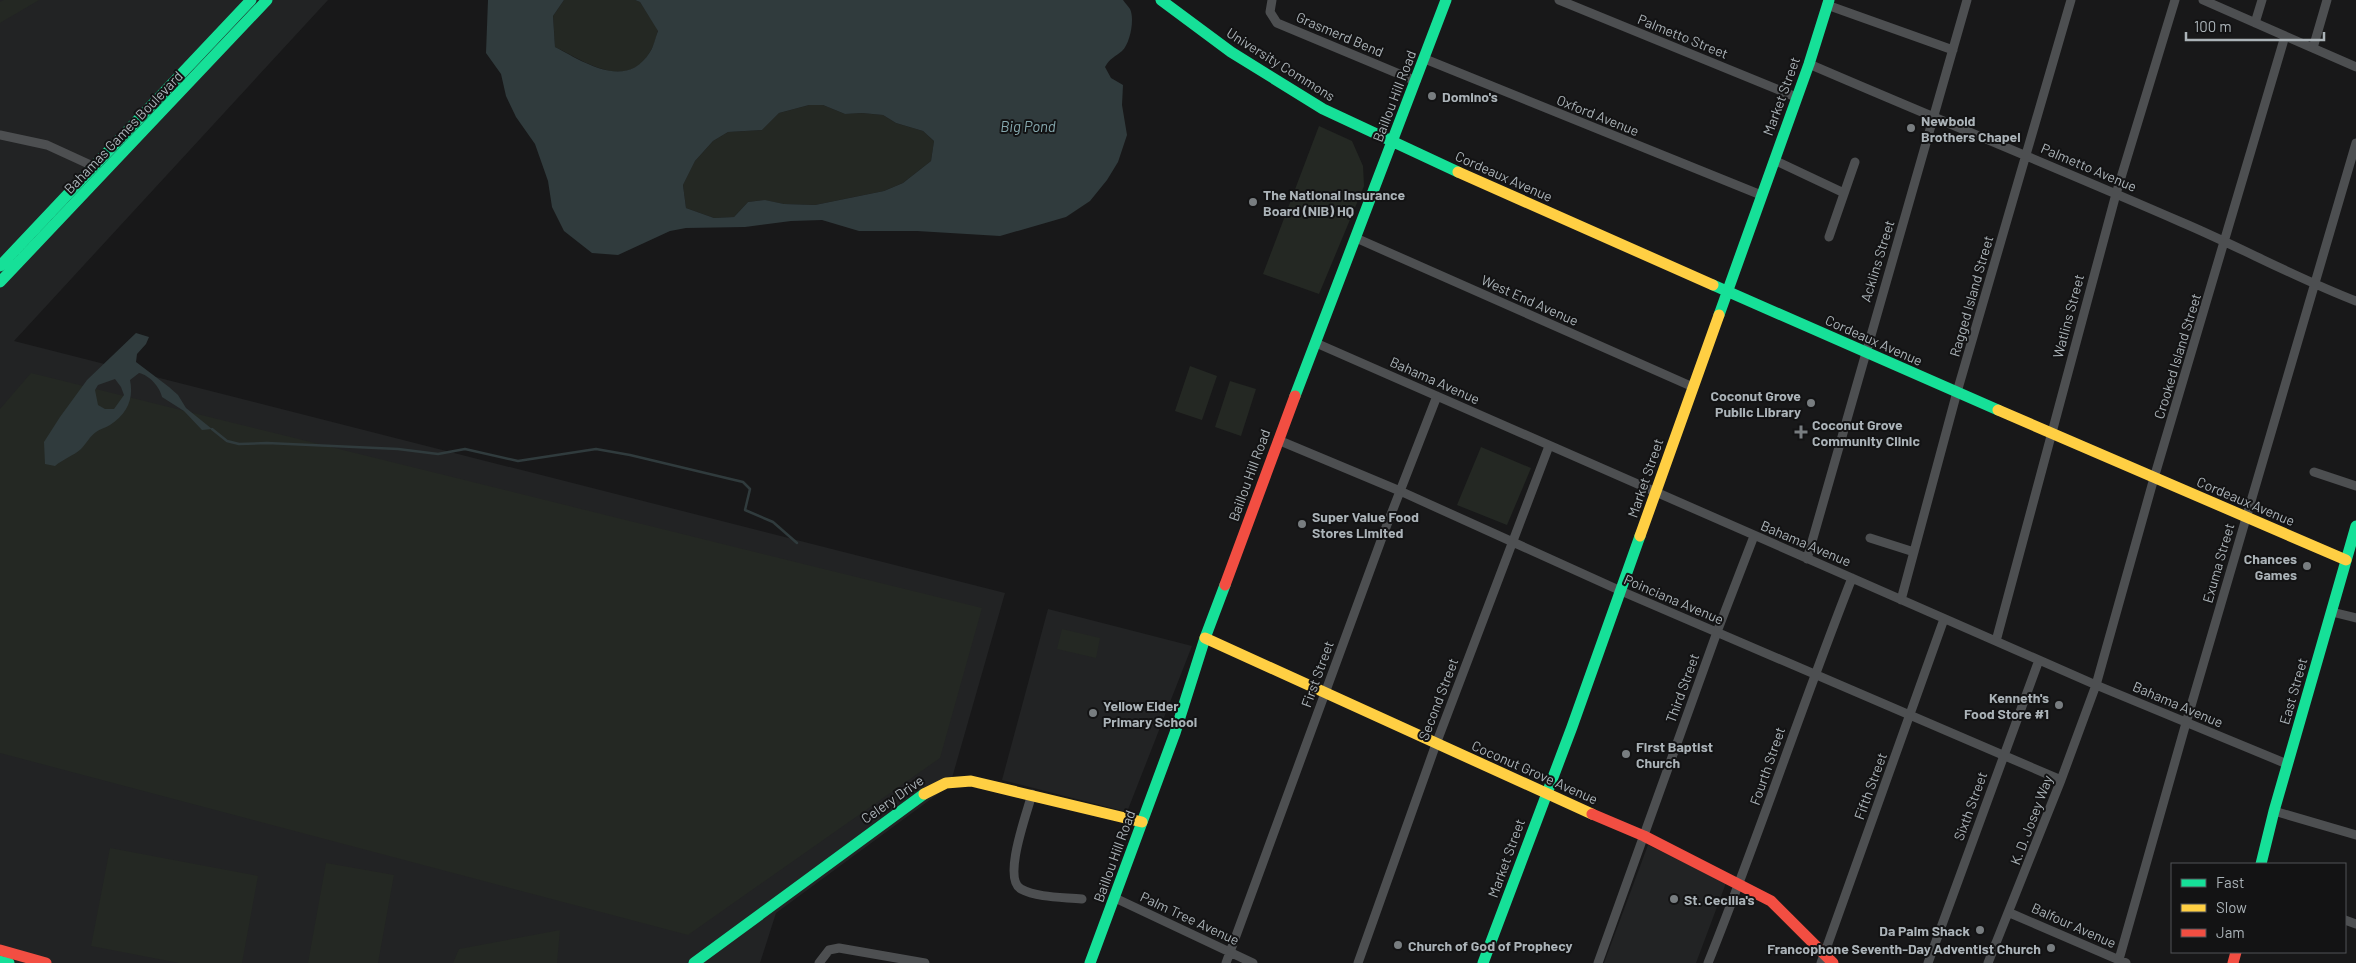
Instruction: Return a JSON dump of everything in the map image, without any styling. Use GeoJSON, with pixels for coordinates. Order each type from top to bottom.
{"type":"FeatureCollection","features":[{"type":"Feature","properties":{"kind":"main road","name":"Bahamas Games Boulevard"},"geometry":{"type":"LineString","coordinates":[[0,266],[250,0]]}},
{"type":"Feature","properties":{"kind":"main road","name":"Bahamas Games Boulevard"},"geometry":{"type":"LineString","coordinates":[[0,282],[267,0]]}},
{"type":"Feature","properties":{"kind":"main road","name":"University Commons"},"geometry":{"type":"LineString","coordinates":[[1161,0],[1195,26],[1267,75],[1322,109],[1392,142]]}},
{"type":"Feature","properties":{"kind":"main road","name":"Baillou Hill Road"},"geometry":{"type":"LineString","coordinates":[[1090,963],[1175,734],[1205,638],[1278,440],[1446,0]]}},
{"type":"Feature","properties":{"kind":"main road","name":"Market Street"},"geometry":{"type":"LineString","coordinates":[[1483,963],[1656,493],[1809,64],[1828,3]]}},
{"type":"Feature","properties":{"kind":"main road","name":"Cordeaux Avenue"},"geometry":{"type":"LineString","coordinates":[[1392,142],[1864,353],[2346,560]]}},
{"type":"Feature","properties":{"kind":"main road","name":"East Street"},"geometry":{"type":"LineString","coordinates":[[2261,863],[2287,764],[2356,526]]}},
{"type":"Feature","properties":{"kind":"main road","name":"Coconut Grove Avenue"},"geometry":{"type":"LineString","coordinates":[[1205,638],[1546,795],[1644,836],[1740,883],[1771,901],[1823,959],[1833,963]]}},
{"type":"Feature","properties":{"kind":"main road","name":"Celery Drive"},"geometry":{"type":"LineString","coordinates":[[694,963],[923,794],[942,783],[954,780],[971,780],[1142,822]]}},
{"type":"Feature","properties":{"kind":"main road"},"geometry":{"type":"LineString","coordinates":[[0,950],[46,963]]}},
{"type":"Feature","properties":{"kind":"main road"},"geometry":{"type":"LineString","coordinates":[[0,961],[9,963]]}},
{"type":"Feature","properties":{"kind":"street","name":"Grasmerd Bend"},"geometry":{"type":"LineString","coordinates":[[1272,0],[1270,12],[1278,23],[1416,81]]}},
{"type":"Feature","properties":{"kind":"street","name":"Palmetto Street"},"geometry":{"type":"LineString","coordinates":[[1559,0],[1796,97]]}},
{"type":"Feature","properties":{"kind":"street","name":"Acklins Street"},"geometry":{"type":"LineString","coordinates":[[1807,559],[1864,353],[1934,118],[1966,0]]}},
{"type":"Feature","properties":{"kind":"street","name":"Ragged Island Street"},"geometry":{"type":"LineString","coordinates":[[1901,600],[1958,392],[2071,0]]}},
{"type":"Feature","properties":{"kind":"street","name":"Watlins Street"},"geometry":{"type":"LineString","coordinates":[[1996,641],[2050,433],[2116,194],[2175,0]]}},
{"type":"Feature","properties":{"kind":"street"},"geometry":{"type":"LineString","coordinates":[[2203,0],[2356,67]]}},
{"type":"Feature","properties":{"kind":"street"},"geometry":{"type":"LineString","coordinates":[[2255,23],[2262,0]]}},
{"type":"Feature","properties":{"kind":"street"},"geometry":{"type":"LineString","coordinates":[[2313,48],[2327,0]]}},
{"type":"Feature","properties":{"kind":"street"},"geometry":{"type":"LineString","coordinates":[[1828,3],[1953,50]]}},
{"type":"Feature","properties":{"kind":"street","name":"Crooked Island Street"},"geometry":{"type":"LineString","coordinates":[[2096,685],[2154,478],[2226,241],[2285,36]]}},
{"type":"Feature","properties":{"kind":"street","name":"Oxford Avenue"},"geometry":{"type":"LineString","coordinates":[[1424,59],[1761,196]]}},
{"type":"Feature","properties":{"kind":"street","name":"Palmetto Avenue"},"geometry":{"type":"LineString","coordinates":[[1809,64],[2226,241],[2315,285],[2356,301]]}},
{"type":"Feature","properties":{"kind":"street"},"geometry":{"type":"LineString","coordinates":[[0,135],[47,145],[95,166]]}},
{"type":"Feature","properties":{"kind":"street","name":"Exuma Street"},"geometry":{"type":"LineString","coordinates":[[2121,962],[2186,723],[2356,143]]}},
{"type":"Feature","properties":{"kind":"street"},"geometry":{"type":"LineString","coordinates":[[1774,160],[1844,194]]}},
{"type":"Feature","properties":{"kind":"street"},"geometry":{"type":"LineString","coordinates":[[1829,237],[1855,162]]}},
{"type":"Feature","properties":{"kind":"street","name":"West End Avenue"},"geometry":{"type":"LineString","coordinates":[[1356,238],[1693,387]]}},
{"type":"Feature","properties":{"kind":"street","name":"Bahama Avenue"},"geometry":{"type":"LineString","coordinates":[[1316,343],[2096,685],[2287,764]]}},
{"type":"Feature","properties":{"kind":"street","name":"First Street"},"geometry":{"type":"LineString","coordinates":[[1226,963],[1400,491],[1437,396]]}},
{"type":"Feature","properties":{"kind":"street","name":"Poinciana Avenue"},"geometry":{"type":"LineString","coordinates":[[1278,440],[1400,491],[1620,590],[2061,780]]}},
{"type":"Feature","properties":{"kind":"street","name":"Second Street"},"geometry":{"type":"LineString","coordinates":[[1358,963],[1436,744],[1549,446]]}},
{"type":"Feature","properties":{"kind":"street"},"geometry":{"type":"LineString","coordinates":[[2314,472],[2356,486]]}},
{"type":"Feature","properties":{"kind":"street","name":"Third Street"},"geometry":{"type":"LineString","coordinates":[[1598,963],[1717,632],[1754,536]]}},
{"type":"Feature","properties":{"kind":"street"},"geometry":{"type":"LineString","coordinates":[[1870,538],[1914,552]]}},
{"type":"Feature","properties":{"kind":"street","name":"Fourth Street"},"geometry":{"type":"LineString","coordinates":[[1708,963],[1740,883],[1814,673],[1852,578]]}},
{"type":"Feature","properties":{"kind":"street"},"geometry":{"type":"LineString","coordinates":[[2332,612],[2356,618]]}},
{"type":"Feature","properties":{"kind":"street","name":"Fifth Street"},"geometry":{"type":"LineString","coordinates":[[1823,959],[1944,619]]}},
{"type":"Feature","properties":{"kind":"street","name":"Sixth Street"},"geometry":{"type":"LineString","coordinates":[[1928,963],[2039,660]]}},
{"type":"Feature","properties":{"kind":"street","name":"K. D. Josey Way"},"geometry":{"type":"LineString","coordinates":[[1988,963],[2010,912],[2096,685]]}},
{"type":"Feature","properties":{"kind":"street"},"geometry":{"type":"LineString","coordinates":[[1032,794],[1013,863],[1014,882],[1018,888],[1030,893],[1082,899]]}},
{"type":"Feature","properties":{"kind":"street"},"geometry":{"type":"LineString","coordinates":[[2274,811],[2356,835]]}},
{"type":"Feature","properties":{"kind":"street","name":"Palm Tree Avenue"},"geometry":{"type":"LineString","coordinates":[[1115,898],[1252,963]]}},
{"type":"Feature","properties":{"kind":"street","name":"Balfour Avenue"},"geometry":{"type":"LineString","coordinates":[[2010,912],[2121,962]]}},
{"type":"Feature","properties":{"kind":"street"},"geometry":{"type":"LineString","coordinates":[[820,963],[829,950],[839,948],[925,963]]}},
{"type":"Feature","properties":{"kind":"shaded area"},"geometry":{"type":"Polygon","coordinates":[[[0,0],[328,0],[14,341],[1005,593],[950,785],[776,913],[760,963],[0,963],[0,0]]]}},
{"type":"Feature","properties":{"kind":"shaded area"},"geometry":{"type":"Polygon","coordinates":[[[4,0],[39,0],[0,23],[0,2],[4,0]]]}},
{"type":"Feature","properties":{"kind":"shaded area"},"geometry":{"type":"Polygon","coordinates":[[[564,0],[635,0],[640,2],[658,30],[651,50],[641,64],[630,70],[617,72],[592,65],[555,47],[553,16],[564,0]]]}},
{"type":"Feature","properties":{"kind":"shaded area"},"geometry":{"type":"Polygon","coordinates":[[[809,105],[823,105],[845,114],[883,115],[896,123],[923,131],[934,141],[931,161],[903,183],[884,191],[815,205],[784,204],[764,200],[748,202],[734,217],[714,218],[686,208],[683,185],[695,161],[713,141],[728,132],[762,130],[779,113],[809,105]]]}},
{"type":"Feature","properties":{"kind":"shaded area"},"geometry":{"type":"Polygon","coordinates":[[[1319,126],[1352,141],[1363,166],[1364,186],[1319,294],[1263,274],[1319,126]]]}},
{"type":"Feature","properties":{"kind":"shaded area"},"geometry":{"type":"Polygon","coordinates":[[[1190,366],[1217,376],[1202,420],[1175,411],[1190,366]]]}},
{"type":"Feature","properties":{"kind":"shaded area"},"geometry":{"type":"Polygon","coordinates":[[[31,373],[982,608],[940,758],[688,935],[0,753],[0,409],[31,373]]]}},
{"type":"Feature","properties":{"kind":"shaded area"},"geometry":{"type":"Polygon","coordinates":[[[1230,381],[1256,389],[1241,436],[1215,427],[1230,381]]]}},
{"type":"Feature","properties":{"kind":"shaded area"},"geometry":{"type":"Polygon","coordinates":[[[1481,447],[1531,468],[1507,525],[1457,505],[1481,447]]]}},
{"type":"Feature","properties":{"kind":"shaded area","name":"Yellow Elder Primary School"},"geometry":{"type":"Polygon","coordinates":[[[1048,609],[1192,646],[1127,812],[1002,780],[1048,609]]]}},
{"type":"Feature","properties":{"kind":"shaded area"},"geometry":{"type":"Polygon","coordinates":[[[1062,629],[1100,638],[1096,658],[1057,649],[1062,629]]]}},
{"type":"Feature","properties":{"kind":"shaded area"},"geometry":{"type":"Polygon","coordinates":[[[1648,845],[1726,883],[1696,963],[1604,963],[1648,845]]]}},
{"type":"Feature","properties":{"kind":"shaded area"},"geometry":{"type":"Polygon","coordinates":[[[110,848],[258,876],[242,963],[179,963],[91,946],[110,848]]]}},
{"type":"Feature","properties":{"kind":"shaded area"},"geometry":{"type":"Polygon","coordinates":[[[326,863],[394,875],[378,963],[308,963],[326,863]]]}},
{"type":"Feature","properties":{"kind":"shaded area"},"geometry":{"type":"Polygon","coordinates":[[[560,930],[557,963],[453,963],[459,949],[560,930]]]}},
{"type":"Feature","properties":{"kind":"water","name":"Big Pond"},"geometry":{"type":"Polygon","coordinates":[[[488,0],[564,0],[553,16],[555,47],[591,65],[617,72],[629,70],[640,64],[650,52],[658,31],[640,2],[635,0],[1123,0],[1130,9],[1132,19],[1125,48],[1105,67],[1111,78],[1123,85],[1122,105],[1127,135],[1118,162],[1107,180],[1090,201],[1066,217],[1000,236],[917,231],[859,231],[822,220],[791,221],[745,227],[686,228],[670,231],[618,255],[592,253],[564,231],[552,207],[548,181],[535,144],[516,117],[506,96],[501,74],[486,53],[488,0]],[[809,105],[779,113],[762,130],[728,132],[713,141],[695,161],[683,185],[686,208],[714,218],[734,217],[748,202],[765,200],[784,204],[815,205],[884,191],[903,183],[931,161],[934,141],[923,131],[896,123],[883,115],[845,114],[823,105],[809,105]]]}},
{"type":"Feature","properties":{"kind":"water"},"geometry":{"type":"Polygon","coordinates":[[[136,333],[149,337],[146,344],[137,354],[136,362],[169,387],[178,395],[186,408],[212,429],[202,430],[184,411],[162,397],[154,382],[139,373],[130,380],[131,394],[128,406],[116,421],[94,434],[75,454],[55,466],[45,464],[44,442],[87,380],[136,333]],[[115,379],[98,385],[95,390],[98,405],[105,409],[114,409],[124,395],[115,379]]]}},
{"type":"Feature","properties":{"kind":"waterway"},"geometry":{"type":"LineString","coordinates":[[212,429],[227,441],[239,444],[267,443],[398,449],[438,454],[465,449],[518,461],[596,449],[630,455],[743,482],[750,489],[745,510],[773,522],[797,543]]}},
{"type":"Feature","properties":{"kind":"traffic: fast"},"geometry":{"type":"LineString","coordinates":[[0,266],[251,0]]}},
{"type":"Feature","properties":{"kind":"traffic: fast"},"geometry":{"type":"LineString","coordinates":[[0,282],[267,0]]}},
{"type":"Feature","properties":{"kind":"traffic: fast"},"geometry":{"type":"LineString","coordinates":[[1161,0],[1231,52],[1323,109],[1458,172]]}},
{"type":"Feature","properties":{"kind":"traffic: fast"},"geometry":{"type":"LineString","coordinates":[[1295,396],[1446,0]]}},
{"type":"Feature","properties":{"kind":"traffic: fast"},"geometry":{"type":"LineString","coordinates":[[1719,315],[1809,64],[1829,0]]}},
{"type":"Feature","properties":{"kind":"traffic: fast"},"geometry":{"type":"LineString","coordinates":[[1713,285],[1998,410]]}},
{"type":"Feature","properties":{"kind":"traffic: fast"},"geometry":{"type":"LineString","coordinates":[[2261,863],[2274,811],[2356,526]]}},
{"type":"Feature","properties":{"kind":"traffic: fast"},"geometry":{"type":"LineString","coordinates":[[1483,963],[1572,727],[1640,536]]}},
{"type":"Feature","properties":{"kind":"traffic: fast"},"geometry":{"type":"LineString","coordinates":[[1090,963],[1175,733],[1205,638],[1225,585]]}},
{"type":"Feature","properties":{"kind":"traffic: fast"},"geometry":{"type":"LineString","coordinates":[[694,963],[924,794]]}},
{"type":"Feature","properties":{"kind":"traffic: fast"},"geometry":{"type":"LineString","coordinates":[[0,961],[9,963]]}},
{"type":"Feature","properties":{"kind":"traffic: slow"},"geometry":{"type":"LineString","coordinates":[[1458,172],[1713,285]]}},
{"type":"Feature","properties":{"kind":"traffic: slow"},"geometry":{"type":"LineString","coordinates":[[1640,536],[1719,315]]}},
{"type":"Feature","properties":{"kind":"traffic: slow"},"geometry":{"type":"LineString","coordinates":[[1998,410],[2346,560]]}},
{"type":"Feature","properties":{"kind":"traffic: slow"},"geometry":{"type":"LineString","coordinates":[[1205,638],[1592,814]]}},
{"type":"Feature","properties":{"kind":"traffic: slow"},"geometry":{"type":"LineString","coordinates":[[924,794],[946,783],[971,781],[1142,822]]}},
{"type":"Feature","properties":{"kind":"traffic: jam"},"geometry":{"type":"LineString","coordinates":[[1225,585],[1295,396]]}},
{"type":"Feature","properties":{"kind":"traffic: jam"},"geometry":{"type":"LineString","coordinates":[[1592,814],[1644,836],[1771,901],[1833,963]]}},
{"type":"Feature","properties":{"kind":"traffic: jam"},"geometry":{"type":"LineString","coordinates":[[0,950],[46,963]]}},
{"type":"Feature","properties":{"kind":"traffic: jam"},"geometry":{"type":"LineString","coordinates":[[2233,963],[2236,953]]}},
{"type":"Feature","properties":{"kind":"place","name":"Domino's"},"geometry":{"type":"Point","coordinates":[1432,96]}},
{"type":"Feature","properties":{"kind":"place","name":"Newbold Brothers Chapel"},"geometry":{"type":"Point","coordinates":[1911,128]}},
{"type":"Feature","properties":{"kind":"place","name":"The National Insurance Board (NIB) HQ"},"geometry":{"type":"Point","coordinates":[1253,202]}},
{"type":"Feature","properties":{"kind":"place","name":"Coconut Grove Public Library"},"geometry":{"type":"Point","coordinates":[1811,403]}},
{"type":"Feature","properties":{"kind":"place","name":"Coconut Grove Community Clinic"},"geometry":{"type":"Point","coordinates":[1801,432]}},
{"type":"Feature","properties":{"kind":"place","name":"Super Value Food Stores Limited"},"geometry":{"type":"Point","coordinates":[1302,524]}},
{"type":"Feature","properties":{"kind":"place","name":"Chances Games"},"geometry":{"type":"Point","coordinates":[2307,566]}},
{"type":"Feature","properties":{"kind":"place","name":"Kenneth's Food Store #1"},"geometry":{"type":"Point","coordinates":[2059,705]}},
{"type":"Feature","properties":{"kind":"place","name":"Yellow Elder Primary School"},"geometry":{"type":"Point","coordinates":[1093,713]}},
{"type":"Feature","properties":{"kind":"place","name":"First Baptist Church"},"geometry":{"type":"Point","coordinates":[1626,754]}},
{"type":"Feature","properties":{"kind":"place","name":"St. Cecilia's"},"geometry":{"type":"Point","coordinates":[1674,899]}},
{"type":"Feature","properties":{"kind":"place","name":"Da Palm Shack"},"geometry":{"type":"Point","coordinates":[1980,930]}},
{"type":"Feature","properties":{"kind":"place","name":"Church of God of Prophecy"},"geometry":{"type":"Point","coordinates":[1398,945]}},
{"type":"Feature","properties":{"kind":"place","name":"Francophone Seventh-Day Adventist Church"},"geometry":{"type":"Point","coordinates":[2051,948]}}]}
